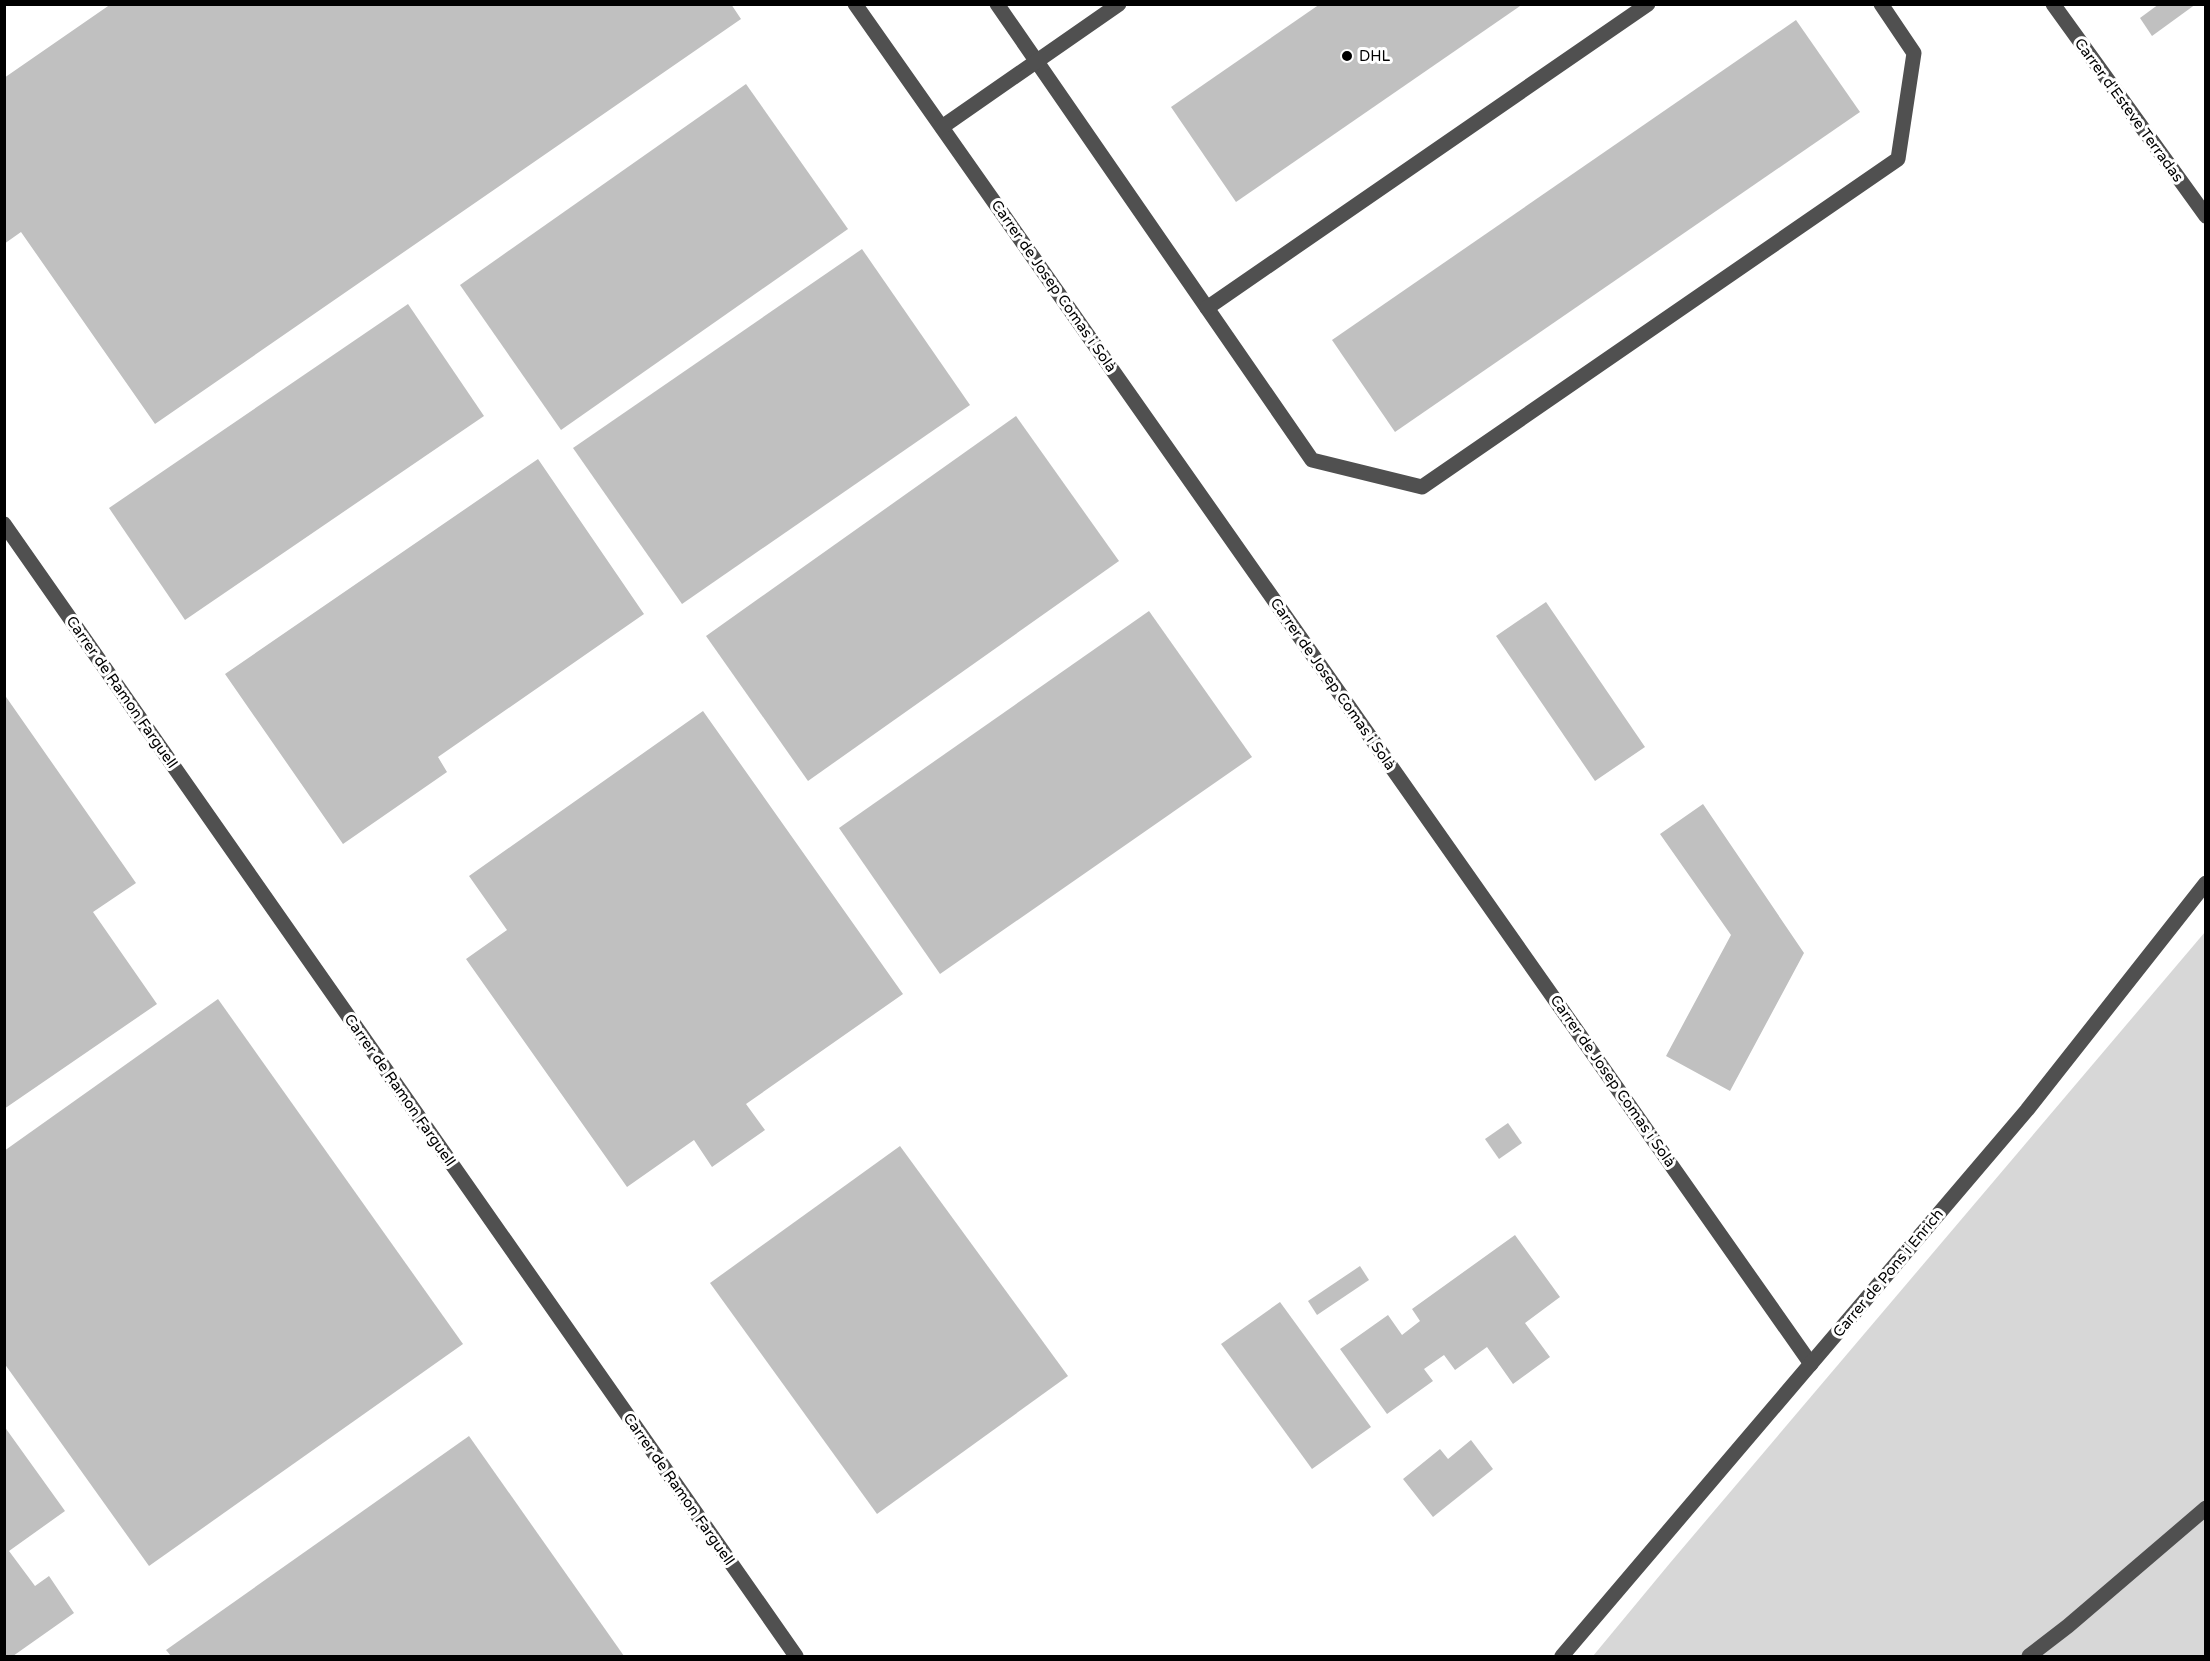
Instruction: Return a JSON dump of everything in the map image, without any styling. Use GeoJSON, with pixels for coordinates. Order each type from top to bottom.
{"type":"FeatureCollection","features":[{"type":"Feature","properties":{"kind":"street","name":"Carrer de Josep Comas i Solà"},"geometry":{"type":"LineString","coordinates":[[855,4],[1811,1364]]}},
{"type":"Feature","properties":{"kind":"street"},"geometry":{"type":"LineString","coordinates":[[997,4],[1312,460],[1422,487],[1898,159],[1914,53],[1881,4]]}},
{"type":"Feature","properties":{"kind":"street"},"geometry":{"type":"LineString","coordinates":[[942,126],[1119,4]]}},
{"type":"Feature","properties":{"kind":"street"},"geometry":{"type":"LineString","coordinates":[[1207,308],[1648,4]]}},
{"type":"Feature","properties":{"kind":"street","name":"Carrer d'Esteve Terradas"},"geometry":{"type":"LineString","coordinates":[[2054,4],[2205,216]]}},
{"type":"Feature","properties":{"kind":"street","name":"Carrer de Ramon Farguell"},"geometry":{"type":"LineString","coordinates":[[4,524],[796,1656]]}},
{"type":"Feature","properties":{"kind":"street","name":"Carrer de Pons i Enrich"},"geometry":{"type":"LineString","coordinates":[[1562,1656],[2027,1110],[2205,883]]}},
{"type":"Feature","properties":{"kind":"street"},"geometry":{"type":"LineString","coordinates":[[2029,1656],[2068,1626],[2205,1508]]}},
{"type":"Feature","properties":{"kind":"shaded area"},"geometry":{"type":"Polygon","coordinates":[[[2205,932],[2205,1656],[1593,1656],[1670,1563],[2205,932]]]}},
{"type":"Feature","properties":{"kind":"building"},"geometry":{"type":"Polygon","coordinates":[[[111,4],[731,4],[741,19],[155,424],[21,232],[4,244],[4,78],[111,4]]]}},
{"type":"Feature","properties":{"kind":"building","name":"DHL"},"geometry":{"type":"Polygon","coordinates":[[[1320,4],[1523,4],[1236,202],[1171,107],[1320,4]]]}},
{"type":"Feature","properties":{"kind":"building"},"geometry":{"type":"Polygon","coordinates":[[[2159,4],[2196,4],[2152,36],[2140,18],[2159,4]]]}},
{"type":"Feature","properties":{"kind":"building"},"geometry":{"type":"Polygon","coordinates":[[[1796,20],[1860,112],[1395,432],[1332,340],[1796,20]]]}},
{"type":"Feature","properties":{"kind":"building"},"geometry":{"type":"Polygon","coordinates":[[[746,84],[848,229],[561,430],[460,285],[746,84]]]}},
{"type":"Feature","properties":{"kind":"building"},"geometry":{"type":"Polygon","coordinates":[[[862,249],[970,405],[682,604],[573,448],[862,249]]]}},
{"type":"Feature","properties":{"kind":"building"},"geometry":{"type":"Polygon","coordinates":[[[408,304],[484,416],[185,620],[109,508],[408,304]]]}},
{"type":"Feature","properties":{"kind":"building"},"geometry":{"type":"Polygon","coordinates":[[[1016,416],[1119,561],[808,781],[706,636],[1016,416]]]}},
{"type":"Feature","properties":{"kind":"building"},"geometry":{"type":"Polygon","coordinates":[[[538,459],[644,614],[438,757],[447,772],[343,844],[225,674],[538,459]]]}},
{"type":"Feature","properties":{"kind":"building"},"geometry":{"type":"Polygon","coordinates":[[[1546,602],[1645,747],[1595,781],[1496,636],[1546,602]]]}},
{"type":"Feature","properties":{"kind":"building"},"geometry":{"type":"Polygon","coordinates":[[[1149,611],[1252,757],[940,974],[839,828],[1149,611]]]}},
{"type":"Feature","properties":{"kind":"building"},"geometry":{"type":"Polygon","coordinates":[[[4,694],[136,883],[93,912],[157,1004],[4,1109],[4,694]]]}},
{"type":"Feature","properties":{"kind":"building"},"geometry":{"type":"Polygon","coordinates":[[[703,711],[903,994],[746,1104],[765,1130],[712,1167],[694,1140],[627,1187],[466,959],[507,930],[469,876],[703,711]]]}},
{"type":"Feature","properties":{"kind":"building"},"geometry":{"type":"Polygon","coordinates":[[[1703,804],[1804,953],[1730,1091],[1666,1056],[1731,935],[1660,834],[1703,804]]]}},
{"type":"Feature","properties":{"kind":"building"},"geometry":{"type":"Polygon","coordinates":[[[218,999],[463,1344],[149,1566],[4,1363],[4,1151],[218,999]]]}},
{"type":"Feature","properties":{"kind":"building"},"geometry":{"type":"Polygon","coordinates":[[[1508,1123],[1522,1143],[1499,1159],[1485,1139],[1508,1123]]]}},
{"type":"Feature","properties":{"kind":"building"},"geometry":{"type":"Polygon","coordinates":[[[900,1146],[1068,1376],[877,1514],[710,1283],[900,1146]]]}},
{"type":"Feature","properties":{"kind":"building"},"geometry":{"type":"Polygon","coordinates":[[[1515,1235],[1560,1297],[1525,1323],[1550,1357],[1513,1384],[1487,1347],[1455,1370],[1444,1355],[1424,1369],[1433,1381],[1387,1414],[1340,1349],[1388,1315],[1402,1335],[1420,1321],[1412,1309],[1515,1235]]]}},
{"type":"Feature","properties":{"kind":"building"},"geometry":{"type":"Polygon","coordinates":[[[1360,1266],[1369,1280],[1317,1315],[1308,1301],[1360,1266]]]}},
{"type":"Feature","properties":{"kind":"building"},"geometry":{"type":"Polygon","coordinates":[[[1280,1302],[1371,1427],[1312,1469],[1221,1344],[1280,1302]]]}},
{"type":"Feature","properties":{"kind":"building"},"geometry":{"type":"Polygon","coordinates":[[[4,1426],[65,1511],[9,1551],[35,1586],[49,1576],[74,1613],[13,1656],[4,1656],[4,1426]]]}},
{"type":"Feature","properties":{"kind":"building"},"geometry":{"type":"Polygon","coordinates":[[[469,1436],[624,1656],[171,1656],[166,1650],[469,1436]]]}},
{"type":"Feature","properties":{"kind":"building"},"geometry":{"type":"Polygon","coordinates":[[[1471,1440],[1493,1469],[1433,1517],[1403,1479],[1440,1449],[1448,1459],[1471,1440]]]}},
{"type":"Feature","properties":{"kind":"place","name":"DHL"},"geometry":{"type":"Point","coordinates":[1347,56]}}]}
